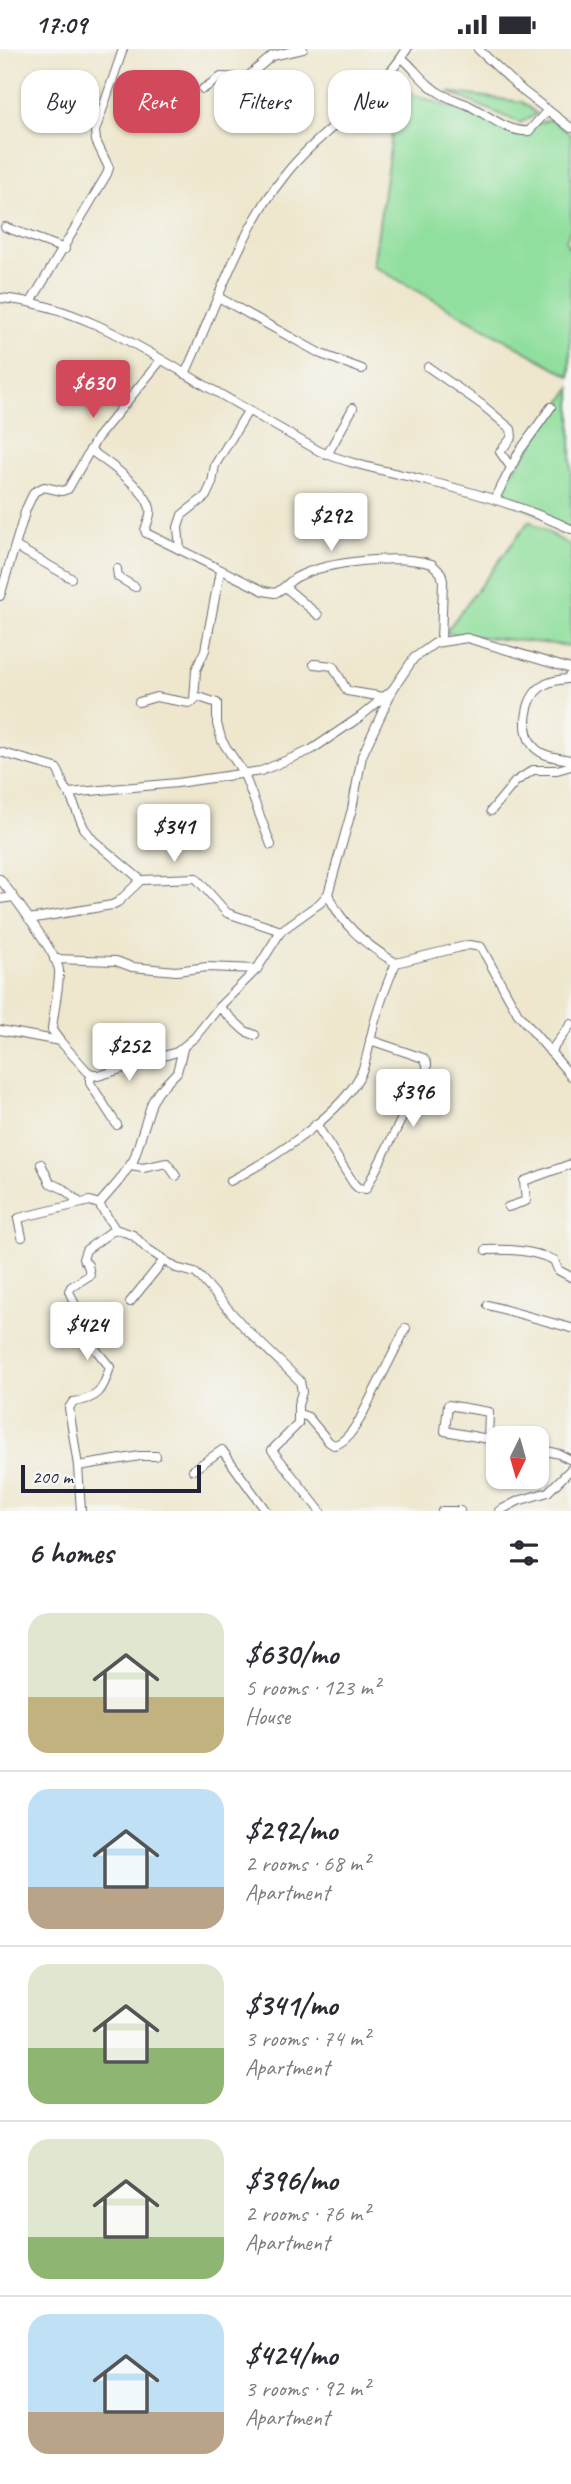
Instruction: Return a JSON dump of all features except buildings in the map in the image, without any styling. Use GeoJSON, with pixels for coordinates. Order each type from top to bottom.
{"type":"FeatureCollection","features":[{"type":"Feature","properties":{"kind":"street"},"geometry":{"type":"LineString","coordinates":[[32,302],[65,249],[109,168],[96,141],[95,131],[123,49]]}},
{"type":"Feature","properties":{"kind":"street"},"geometry":{"type":"LineString","coordinates":[[203,89],[221,77],[242,80],[272,56],[303,49]]}},
{"type":"Feature","properties":{"kind":"street"},"geometry":{"type":"LineString","coordinates":[[185,374],[256,219],[283,177],[297,160],[373,89],[407,49]]}},
{"type":"Feature","properties":{"kind":"street"},"geometry":{"type":"LineString","coordinates":[[478,49],[571,128]]}},
{"type":"Feature","properties":{"kind":"street"},"geometry":{"type":"LineString","coordinates":[[402,58],[441,95],[471,107],[510,128],[529,131],[548,110]]}},
{"type":"Feature","properties":{"kind":"street"},"geometry":{"type":"LineString","coordinates":[[5,227],[65,249]]}},
{"type":"Feature","properties":{"kind":"street"},"geometry":{"type":"LineString","coordinates":[[218,297],[321,354],[362,369]]}},
{"type":"Feature","properties":{"kind":"street"},"geometry":{"type":"LineString","coordinates":[[0,298],[55,307],[74,315],[161,360],[327,455],[515,505],[571,529]]}},
{"type":"Feature","properties":{"kind":"street"},"geometry":{"type":"LineString","coordinates":[[0,596],[34,492],[44,487],[62,491],[68,489],[97,438],[161,360]]}},
{"type":"Feature","properties":{"kind":"street"},"geometry":{"type":"LineString","coordinates":[[428,367],[512,429],[512,437],[500,453],[510,466]]}},
{"type":"Feature","properties":{"kind":"street"},"geometry":{"type":"LineString","coordinates":[[495,499],[510,466],[551,407]]}},
{"type":"Feature","properties":{"kind":"street"},"geometry":{"type":"LineString","coordinates":[[327,455],[353,408]]}},
{"type":"Feature","properties":{"kind":"street"},"geometry":{"type":"LineString","coordinates":[[180,550],[178,527],[182,515],[206,496],[219,459],[248,411]]}},
{"type":"Feature","properties":{"kind":"street"},"geometry":{"type":"LineString","coordinates":[[90,450],[130,482],[149,504],[151,514],[146,533],[220,571],[271,593],[279,591],[307,573],[361,561],[424,561],[432,564],[442,573],[441,641]]}},
{"type":"Feature","properties":{"kind":"street"},"geometry":{"type":"LineString","coordinates":[[15,546],[71,578]]}},
{"type":"Feature","properties":{"kind":"street"},"geometry":{"type":"LineString","coordinates":[[117,569],[118,577],[135,587]]}},
{"type":"Feature","properties":{"kind":"street"},"geometry":{"type":"LineString","coordinates":[[139,702],[156,697],[192,703],[196,696],[196,670],[205,650],[220,571]]}},
{"type":"Feature","properties":{"kind":"street"},"geometry":{"type":"LineString","coordinates":[[285,587],[318,615]]}},
{"type":"Feature","properties":{"kind":"street"},"geometry":{"type":"LineString","coordinates":[[440,627],[570,676]]}},
{"type":"Feature","properties":{"kind":"street"},"geometry":{"type":"LineString","coordinates":[[0,879],[54,959],[58,976],[52,1030],[88,1072],[105,1075],[183,1049],[257,969],[281,931],[320,904],[328,894],[348,825],[362,756],[393,689],[414,657],[435,643],[467,638]]}},
{"type":"Feature","properties":{"kind":"street"},"geometry":{"type":"LineString","coordinates":[[314,664],[333,666],[347,691],[384,697]]}},
{"type":"Feature","properties":{"kind":"street"},"geometry":{"type":"LineString","coordinates":[[570,676],[547,683],[532,696],[528,706],[527,727],[530,741],[541,753],[571,760]]}},
{"type":"Feature","properties":{"kind":"street"},"geometry":{"type":"LineString","coordinates":[[69,793],[261,771],[300,756],[360,717],[393,689]]}},
{"type":"Feature","properties":{"kind":"street"},"geometry":{"type":"LineString","coordinates":[[196,696],[217,703],[217,724],[222,741],[244,774],[271,845]]}},
{"type":"Feature","properties":{"kind":"street"},"geometry":{"type":"LineString","coordinates":[[0,753],[56,768],[84,828],[93,840],[141,880]]}},
{"type":"Feature","properties":{"kind":"street"},"geometry":{"type":"LineString","coordinates":[[491,811],[515,782],[533,770],[557,771],[571,766]]}},
{"type":"Feature","properties":{"kind":"street"},"geometry":{"type":"LineString","coordinates":[[29,919],[112,905],[141,880],[196,878],[227,913],[281,931]]}},
{"type":"Feature","properties":{"kind":"street"},"geometry":{"type":"LineString","coordinates":[[328,894],[336,912],[346,925],[396,963],[469,945],[481,947],[518,1014],[571,1076]]}},
{"type":"Feature","properties":{"kind":"street"},"geometry":{"type":"LineString","coordinates":[[0,898],[13,897]]}},
{"type":"Feature","properties":{"kind":"street"},"geometry":{"type":"LineString","coordinates":[[54,959],[116,961],[132,967],[176,971],[207,967],[257,969]]}},
{"type":"Feature","properties":{"kind":"street"},"geometry":{"type":"LineString","coordinates":[[230,1181],[263,1162],[316,1124],[342,1100],[358,1079],[378,1009],[396,963]]}},
{"type":"Feature","properties":{"kind":"street"},"geometry":{"type":"LineString","coordinates":[[219,1007],[245,1031],[255,1035]]}},
{"type":"Feature","properties":{"kind":"street"},"geometry":{"type":"LineString","coordinates":[[550,1052],[571,1024]]}},
{"type":"Feature","properties":{"kind":"street"},"geometry":{"type":"LineString","coordinates":[[0,1030],[60,1041]]}},
{"type":"Feature","properties":{"kind":"street"},"geometry":{"type":"LineString","coordinates":[[316,1124],[354,1184],[358,1188],[366,1189],[427,1069],[423,1058],[370,1040]]}},
{"type":"Feature","properties":{"kind":"street"},"geometry":{"type":"LineString","coordinates":[[99,1204],[130,1166],[141,1144],[155,1097],[177,1072],[183,1049]]}},
{"type":"Feature","properties":{"kind":"street"},"geometry":{"type":"LineString","coordinates":[[95,1074],[90,1079],[91,1086],[117,1125]]}},
{"type":"Feature","properties":{"kind":"street"},"geometry":{"type":"LineString","coordinates":[[130,1166],[143,1168],[167,1163],[176,1177]]}},
{"type":"Feature","properties":{"kind":"street"},"geometry":{"type":"LineString","coordinates":[[41,1164],[50,1183],[64,1189],[79,1203]]}},
{"type":"Feature","properties":{"kind":"street"},"geometry":{"type":"LineString","coordinates":[[508,1207],[526,1201],[524,1181],[568,1165],[571,1176]]}},
{"type":"Feature","properties":{"kind":"street"},"geometry":{"type":"LineString","coordinates":[[22,1237],[19,1218],[90,1201],[99,1204],[115,1229]]}},
{"type":"Feature","properties":{"kind":"street"},"geometry":{"type":"LineString","coordinates":[[81,1511],[78,1466],[69,1408],[73,1402],[96,1397],[110,1367],[92,1345],[69,1291],[90,1275],[88,1265],[83,1259],[86,1250],[115,1229],[127,1231],[176,1268],[197,1275],[245,1328],[300,1381],[302,1392],[297,1426],[272,1448],[272,1452],[320,1511]]}},
{"type":"Feature","properties":{"kind":"street"},"geometry":{"type":"LineString","coordinates":[[485,1250],[522,1250],[540,1254],[554,1260],[558,1270],[571,1276]]}},
{"type":"Feature","properties":{"kind":"street"},"geometry":{"type":"LineString","coordinates":[[130,1302],[164,1260]]}},
{"type":"Feature","properties":{"kind":"street"},"geometry":{"type":"LineString","coordinates":[[488,1305],[571,1328]]}},
{"type":"Feature","properties":{"kind":"street"},"geometry":{"type":"LineString","coordinates":[[299,1414],[308,1417],[331,1444],[338,1444],[360,1419],[406,1328]]}},
{"type":"Feature","properties":{"kind":"street"},"geometry":{"type":"LineString","coordinates":[[447,1405],[489,1412],[488,1439],[445,1431],[447,1405]]}},
{"type":"Feature","properties":{"kind":"street"},"geometry":{"type":"LineString","coordinates":[[193,1470],[222,1450],[266,1511]]}},
{"type":"Feature","properties":{"kind":"street"},"geometry":{"type":"LineString","coordinates":[[550,1452],[571,1461]]}},
{"type":"Feature","properties":{"kind":"street"},"geometry":{"type":"LineString","coordinates":[[78,1466],[156,1456]]}},
{"type":"Feature","properties":{"kind":"street"},"geometry":{"type":"LineString","coordinates":[[499,1511],[518,1501],[548,1492],[571,1469]]}},
{"type":"Feature","properties":{"kind":"street"},"geometry":{"type":"LineString","coordinates":[[442,1511],[460,1511]]}},
{"type":"Feature","properties":{"kind":"green space"},"geometry":{"type":"Polygon","coordinates":[[[448,92],[522,102],[537,114],[520,123],[448,92]]]}},
{"type":"Feature","properties":{"kind":"green space"},"geometry":{"type":"Polygon","coordinates":[[[411,94],[518,131],[551,119],[571,135],[571,228],[566,241],[569,248],[571,244],[570,376],[373,266],[392,133],[411,133],[411,94]]]}},
{"type":"Feature","properties":{"kind":"green space"},"geometry":{"type":"Polygon","coordinates":[[[571,388],[571,530],[497,494],[571,388]]]}},
{"type":"Feature","properties":{"kind":"green space"},"geometry":{"type":"Polygon","coordinates":[[[529,521],[571,546],[571,646],[445,633],[529,521]]]}}]}
